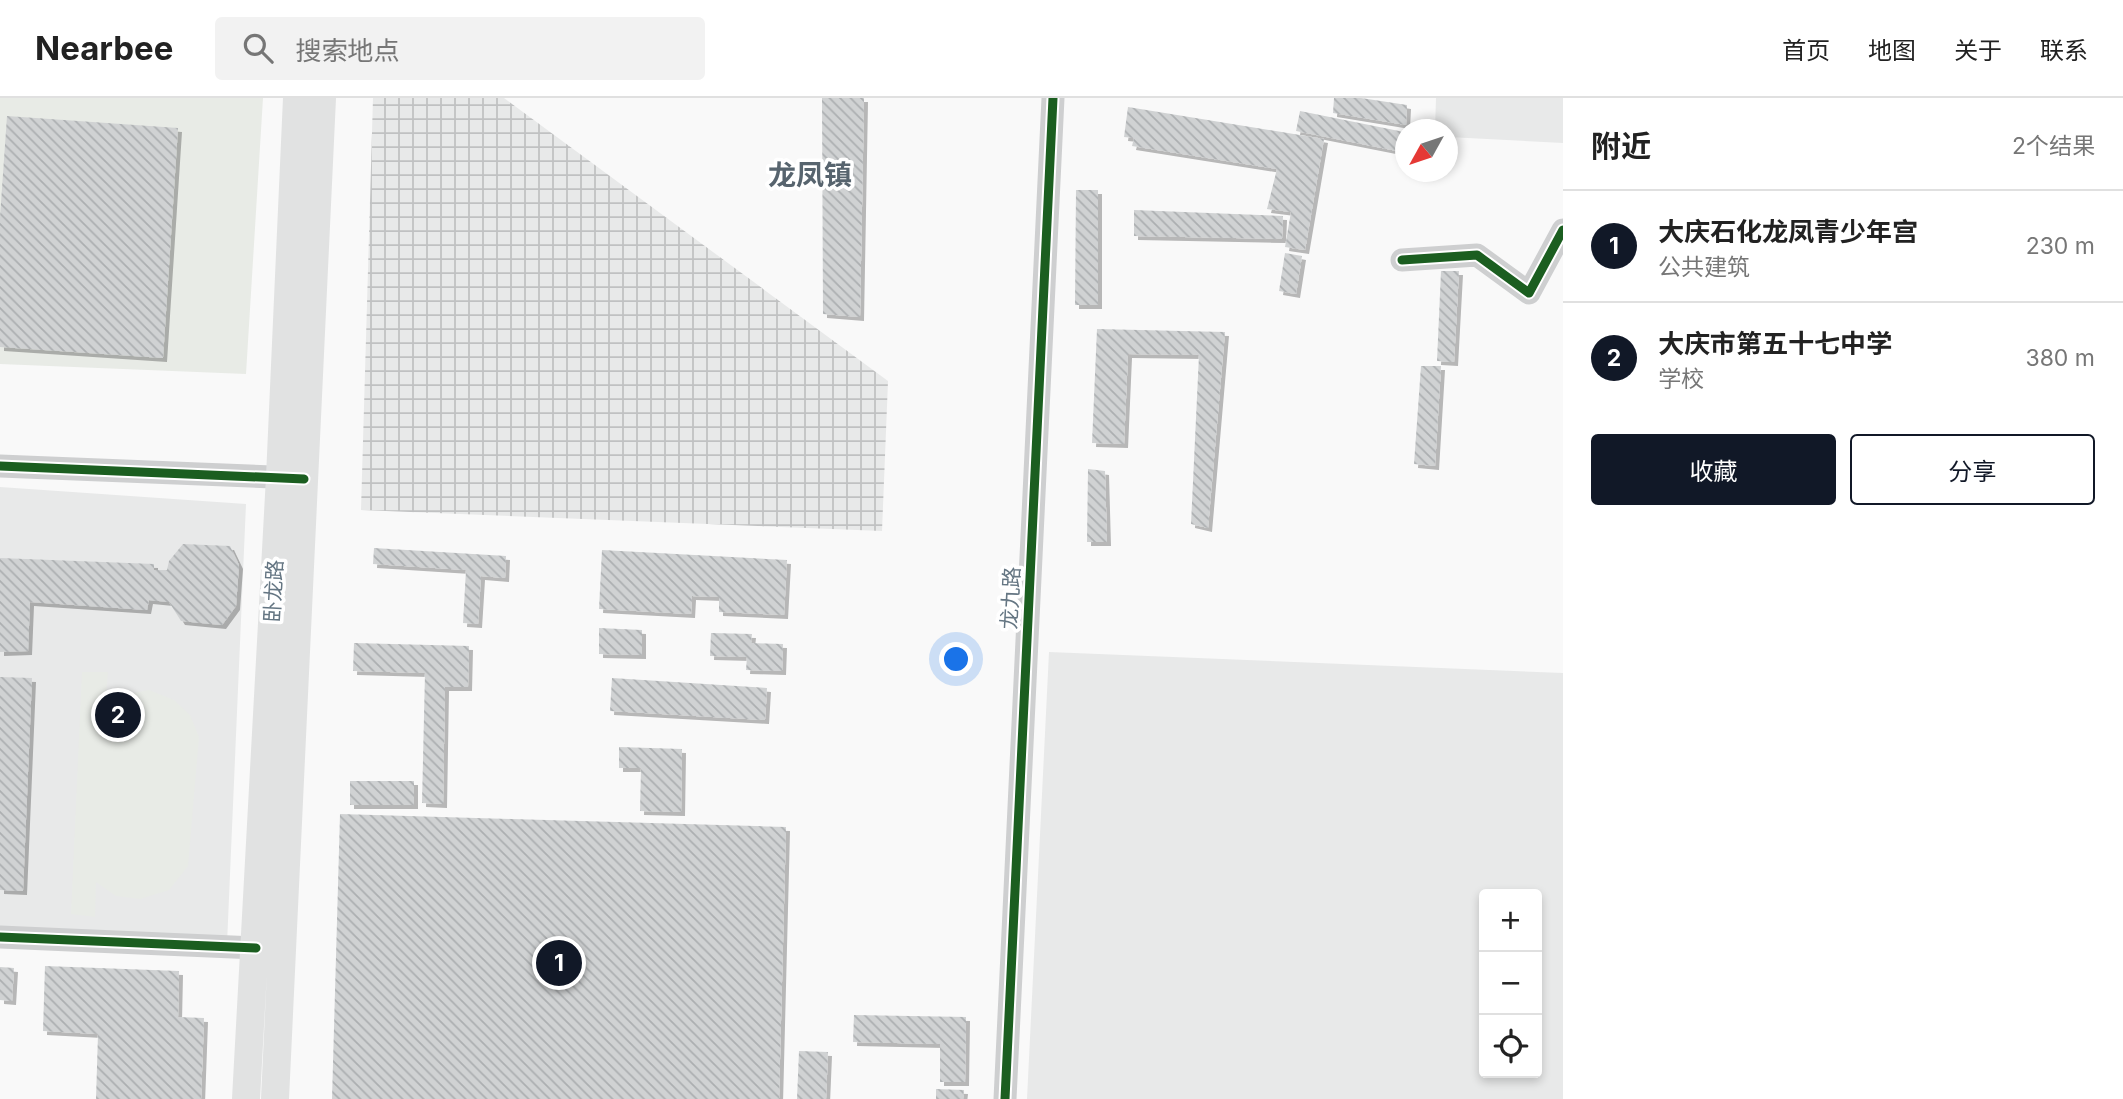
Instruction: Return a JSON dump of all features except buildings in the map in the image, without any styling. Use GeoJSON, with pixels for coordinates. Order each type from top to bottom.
{"type":"FeatureCollection","features":[{"type":"Feature","properties":{"kind":"main road","name":"卧龙路"},"geometry":{"type":"LineString","coordinates":[[275,1090],[292,478],[297,98]]}},
{"type":"Feature","properties":{"kind":"main road","name":"卧龙路"},"geometry":{"type":"LineString","coordinates":[[247,1092],[322,98]]}},
{"type":"Feature","properties":{"kind":"street","name":"龙九路"},"geometry":{"type":"LineString","coordinates":[[1005,1099],[1053,98]]}},
{"type":"Feature","properties":{"kind":"street"},"geometry":{"type":"LineString","coordinates":[[1402,260],[1477,255],[1530,293],[1563,230]]}},
{"type":"Feature","properties":{"kind":"street"},"geometry":{"type":"LineString","coordinates":[[0,466],[292,478]]}},
{"type":"Feature","properties":{"kind":"street"},"geometry":{"type":"LineString","coordinates":[[0,937],[256,948]]}},
{"type":"Feature","properties":{"kind":"shaded area"},"geometry":{"type":"Polygon","coordinates":[[[0,98],[263,98],[246,374],[0,364],[0,98]]]}},
{"type":"Feature","properties":{"kind":"shaded area"},"geometry":{"type":"Polygon","coordinates":[[[373,98],[504,98],[888,381],[882,531],[361,510],[373,98]]]}},
{"type":"Feature","properties":{"kind":"shaded area"},"geometry":{"type":"Polygon","coordinates":[[[1436,98],[1563,98],[1563,143],[1458,138],[1458,119],[1435,119],[1436,98]]]}},
{"type":"Feature","properties":{"kind":"shaded area"},"geometry":{"type":"Polygon","coordinates":[[[0,487],[246,504],[227,944],[0,926],[0,487]]]}},
{"type":"Feature","properties":{"kind":"shaded area"},"geometry":{"type":"Polygon","coordinates":[[[1049,652],[1563,673],[1563,1099],[1027,1099],[1049,652]]]}},
{"type":"Feature","properties":{"kind":"shaded area"},"geometry":{"type":"Polygon","coordinates":[[[82,672],[108,672],[105,705],[124,695],[149,690],[174,700],[190,715],[199,737],[188,866],[169,890],[140,899],[116,896],[96,882],[95,917],[71,914],[82,672]]]}},
{"type":"Feature","properties":{"kind":"cycle path"},"geometry":{"type":"LineString","coordinates":[[1005,1099],[1053,98]]}},
{"type":"Feature","properties":{"kind":"cycle path"},"geometry":{"type":"LineString","coordinates":[[1402,260],[1477,255],[1529,293],[1563,230]]}},
{"type":"Feature","properties":{"kind":"cycle path"},"geometry":{"type":"LineString","coordinates":[[0,466],[304,479]]}},
{"type":"Feature","properties":{"kind":"cycle path"},"geometry":{"type":"LineString","coordinates":[[0,937],[256,948]]}},
{"type":"Feature","properties":{"kind":"place","name":"大庆市第五十七中学"},"geometry":{"type":"Point","coordinates":[118,715]}},
{"type":"Feature","properties":{"kind":"place","name":"大庆石化龙凤青少年宫"},"geometry":{"type":"Point","coordinates":[559,963]}},
{"type":"Feature","properties":{"kind":"district","name":"龙凤镇"},"geometry":{"type":"Point","coordinates":[810,175]}}]}
